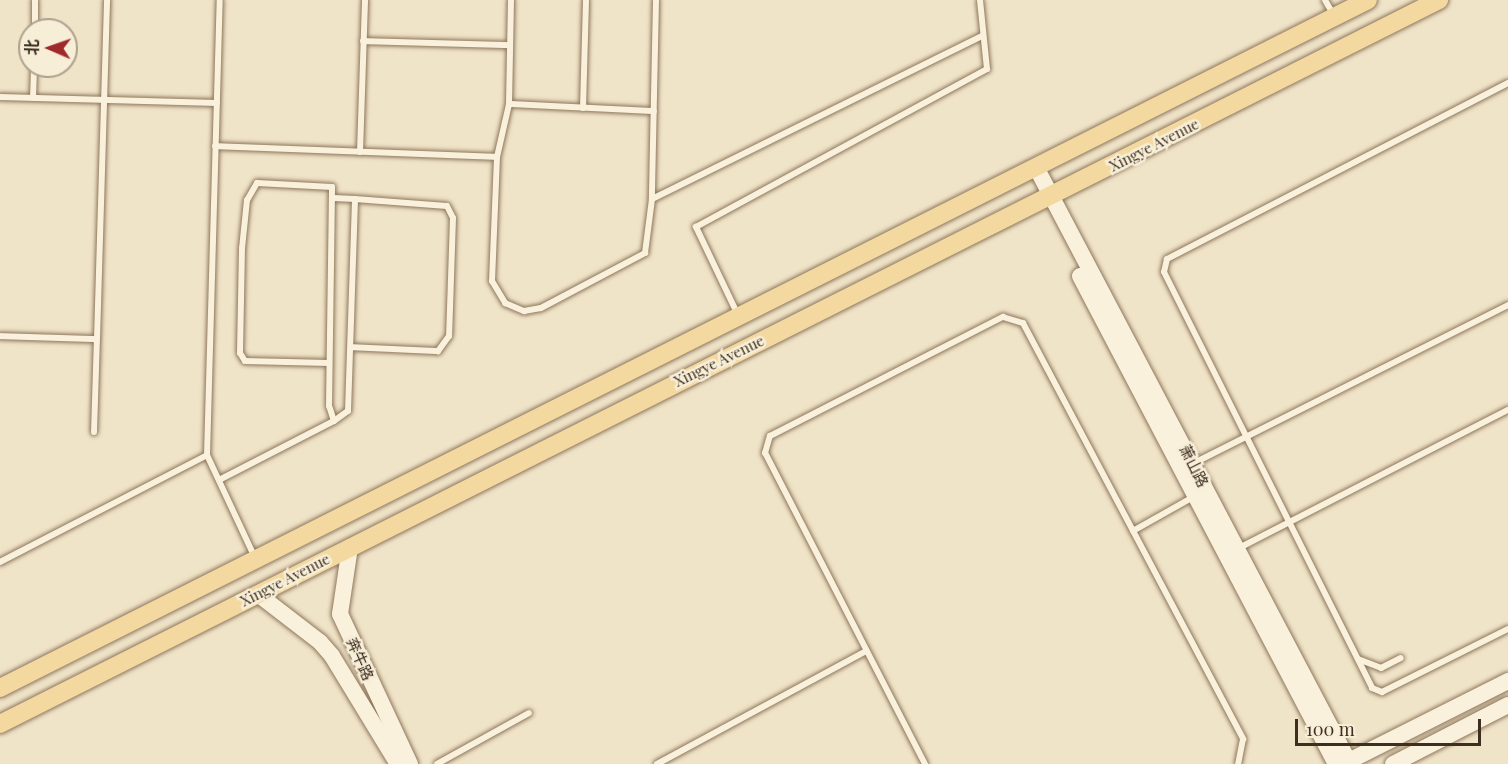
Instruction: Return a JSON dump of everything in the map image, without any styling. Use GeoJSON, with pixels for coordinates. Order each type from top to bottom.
{"type":"FeatureCollection","features":[{"type":"Feature","properties":{"kind":"main road","name":"Xingye Avenue"},"geometry":{"type":"LineString","coordinates":[[0,688],[1032,172],[1368,0]]}},
{"type":"Feature","properties":{"kind":"main road","name":"Xingye Avenue"},"geometry":{"type":"LineString","coordinates":[[0,724],[1439,0]]}},
{"type":"Feature","properties":{"kind":"street","name":"萧山路"},"geometry":{"type":"LineString","coordinates":[[1032,172],[1345,763]]}},
{"type":"Feature","properties":{"kind":"street","name":"萧山路"},"geometry":{"type":"LineString","coordinates":[[1046,199],[1193,464],[1201,492],[1237,549],[1345,763]]}},
{"type":"Feature","properties":{"kind":"street","name":"奔牛路"},"geometry":{"type":"LineString","coordinates":[[350,547],[340,614],[410,764]]}},
{"type":"Feature","properties":{"kind":"street","name":"奔牛路"},"geometry":{"type":"LineString","coordinates":[[259,595],[320,642],[332,656],[398,764]]}},
{"type":"Feature","properties":{"kind":"street"},"geometry":{"type":"LineString","coordinates":[[1345,763],[1508,681]]}},
{"type":"Feature","properties":{"kind":"street"},"geometry":{"type":"LineString","coordinates":[[1393,764],[1508,705]]}},
{"type":"Feature","properties":{"kind":"lane"},"geometry":{"type":"LineString","coordinates":[[35,0],[35,18]]}},
{"type":"Feature","properties":{"kind":"lane"},"geometry":{"type":"LineString","coordinates":[[94,432],[107,0]]}},
{"type":"Feature","properties":{"kind":"lane"},"geometry":{"type":"LineString","coordinates":[[219,0],[207,455],[257,561]]}},
{"type":"Feature","properties":{"kind":"lane"},"geometry":{"type":"LineString","coordinates":[[360,152],[365,0]]}},
{"type":"Feature","properties":{"kind":"lane"},"geometry":{"type":"LineString","coordinates":[[512,0],[509,104],[497,157],[492,281],[502,300],[520,310],[541,308],[645,253],[652,199],[656,0]]}},
{"type":"Feature","properties":{"kind":"lane"},"geometry":{"type":"LineString","coordinates":[[583,108],[586,0]]}},
{"type":"Feature","properties":{"kind":"lane"},"geometry":{"type":"LineString","coordinates":[[739,319],[696,227],[987,69],[980,0]]}},
{"type":"Feature","properties":{"kind":"lane"},"geometry":{"type":"LineString","coordinates":[[1325,0],[1335,17]]}},
{"type":"Feature","properties":{"kind":"lane"},"geometry":{"type":"LineString","coordinates":[[652,199],[982,36]]}},
{"type":"Feature","properties":{"kind":"lane"},"geometry":{"type":"LineString","coordinates":[[363,41],[510,45]]}},
{"type":"Feature","properties":{"kind":"lane"},"geometry":{"type":"LineString","coordinates":[[33,98],[34,78]]}},
{"type":"Feature","properties":{"kind":"lane"},"geometry":{"type":"LineString","coordinates":[[1508,83],[1167,259],[1164,272],[1372,688],[1382,692],[1508,628]]}},
{"type":"Feature","properties":{"kind":"lane"},"geometry":{"type":"LineString","coordinates":[[0,98],[217,103]]}},
{"type":"Feature","properties":{"kind":"lane"},"geometry":{"type":"LineString","coordinates":[[509,104],[654,111]]}},
{"type":"Feature","properties":{"kind":"lane"},"geometry":{"type":"LineString","coordinates":[[215,146],[497,157]]}},
{"type":"Feature","properties":{"kind":"lane"},"geometry":{"type":"LineString","coordinates":[[329,363],[245,361],[240,353],[242,248],[247,200],[257,183],[324,184],[332,187],[334,198],[329,406],[334,421]]}},
{"type":"Feature","properties":{"kind":"lane"},"geometry":{"type":"LineString","coordinates":[[334,198],[447,206],[453,218],[449,336],[438,351],[351,347]]}},
{"type":"Feature","properties":{"kind":"lane"},"geometry":{"type":"LineString","coordinates":[[219,480],[334,421],[348,411],[356,199]]}},
{"type":"Feature","properties":{"kind":"lane"},"geometry":{"type":"LineString","coordinates":[[1193,464],[1508,305]]}},
{"type":"Feature","properties":{"kind":"lane"},"geometry":{"type":"LineString","coordinates":[[924,764],[765,453],[770,436],[1003,316],[1023,323],[1243,739],[1238,764]]}},
{"type":"Feature","properties":{"kind":"lane"},"geometry":{"type":"LineString","coordinates":[[0,336],[97,339]]}},
{"type":"Feature","properties":{"kind":"lane"},"geometry":{"type":"LineString","coordinates":[[1237,549],[1508,410]]}},
{"type":"Feature","properties":{"kind":"lane"},"geometry":{"type":"LineString","coordinates":[[0,562],[207,455]]}},
{"type":"Feature","properties":{"kind":"lane"},"geometry":{"type":"LineString","coordinates":[[1133,531],[1201,492]]}},
{"type":"Feature","properties":{"kind":"lane"},"geometry":{"type":"LineString","coordinates":[[657,764],[866,651]]}},
{"type":"Feature","properties":{"kind":"lane"},"geometry":{"type":"LineString","coordinates":[[1358,659],[1381,668],[1401,658]]}},
{"type":"Feature","properties":{"kind":"lane"},"geometry":{"type":"LineString","coordinates":[[437,764],[529,714]]}}]}
